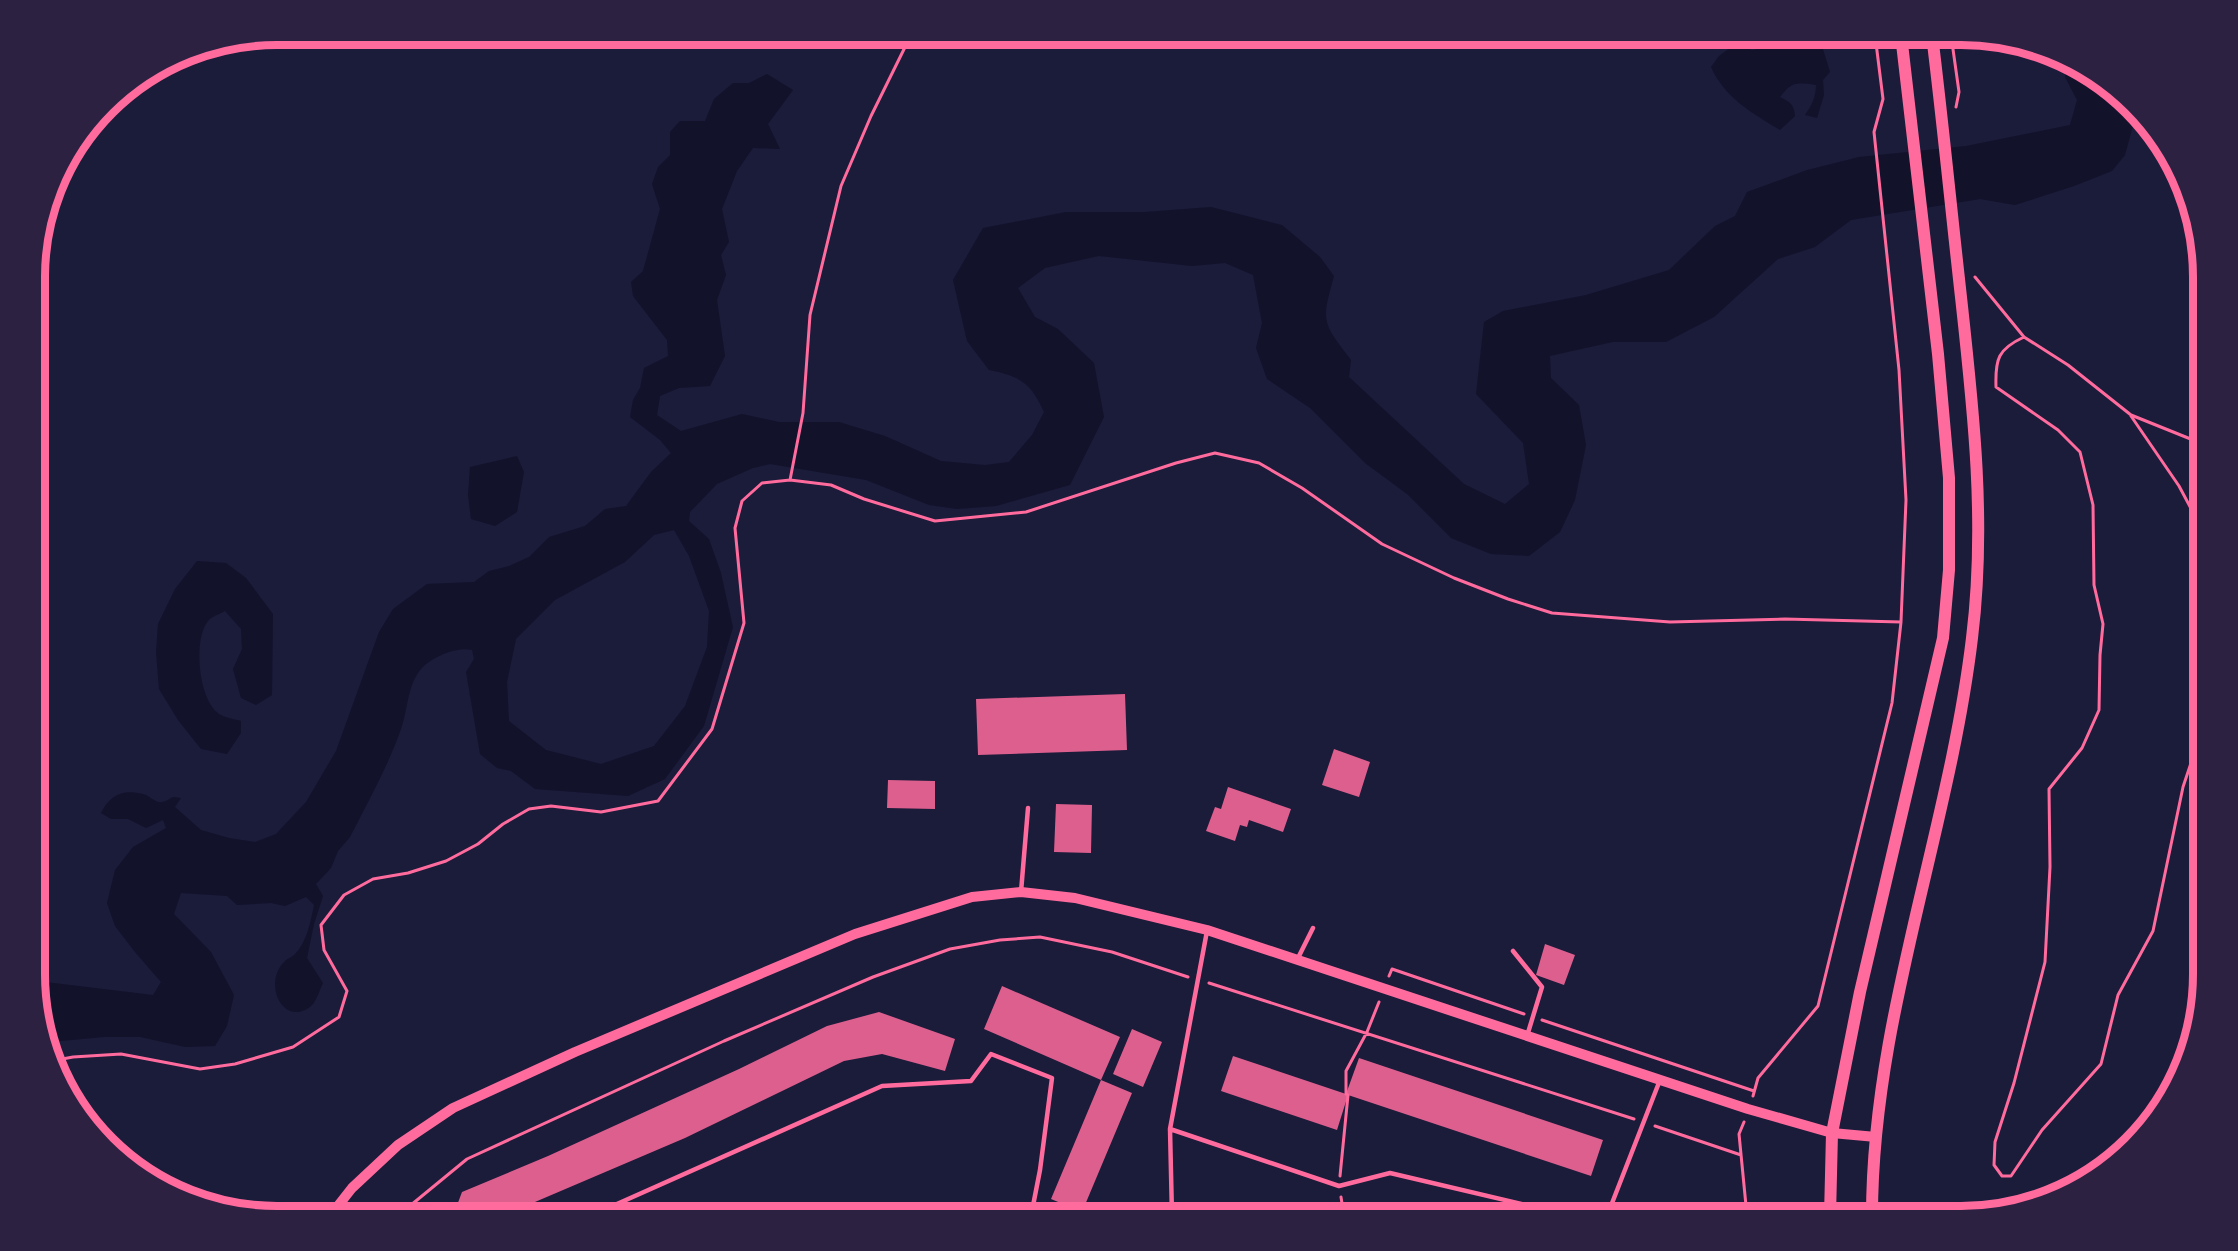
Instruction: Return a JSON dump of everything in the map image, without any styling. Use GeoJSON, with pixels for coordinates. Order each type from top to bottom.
{"type":"FeatureCollection","features":[{"type":"Feature","properties":{"kind":"main road"},"geometry":{"type":"LineString","coordinates":[[1830,1206],[1832,1133],[1860,992],[1943,638],[1949,570],[1949,478],[1938,354],[1902,45]]}},
{"type":"Feature","properties":{"kind":"main road"},"geometry":{"type":"LineString","coordinates":[[1873,1206],[1876,1137],[1894,1014],[1960,718],[1979,575],[1977,472],[1967,352],[1933,45]]}},
{"type":"Feature","properties":{"kind":"street"},"geometry":{"type":"LineString","coordinates":[[338,1206],[352,1188],[398,1145],[453,1108],[575,1052],[855,934],[972,897],[1021,892],[1075,898],[1207,930],[1748,1109],[1832,1133],[1876,1137]]}},
{"type":"Feature","properties":{"kind":"lane"},"geometry":{"type":"LineString","coordinates":[[1021,892],[1028,808]]}},
{"type":"Feature","properties":{"kind":"lane"},"geometry":{"type":"LineString","coordinates":[[1297,960],[1313,928]]}},
{"type":"Feature","properties":{"kind":"lane"},"geometry":{"type":"LineString","coordinates":[[1172,1206],[1170,1130],[1207,930]]}},
{"type":"Feature","properties":{"kind":"lane"},"geometry":{"type":"LineString","coordinates":[[1513,951],[1542,987],[1527,1036]]}},
{"type":"Feature","properties":{"kind":"lane"},"geometry":{"type":"LineString","coordinates":[[612,1206],[882,1086],[971,1081],[991,1054],[1052,1078],[1033,1206]]}},
{"type":"Feature","properties":{"kind":"lane"},"geometry":{"type":"LineString","coordinates":[[1611,1206],[1660,1080]]}},
{"type":"Feature","properties":{"kind":"lane"},"geometry":{"type":"LineString","coordinates":[[1170,1130],[1339,1185],[1390,1173],[1530,1206]]}},
{"type":"Feature","properties":{"kind":"path"},"geometry":{"type":"LineString","coordinates":[[790,480],[803,413],[810,315],[841,186],[875,106],[906,45]]}},
{"type":"Feature","properties":{"kind":"path"},"geometry":{"type":"LineString","coordinates":[[1746,1206],[1739,1134],[1758,1078],[1818,1006],[1892,703],[1901,622],[1906,500],[1899,370],[1874,132],[1883,99],[1876,45]]}},
{"type":"Feature","properties":{"kind":"path"},"geometry":{"type":"LineString","coordinates":[[1952,45],[1959,93]]}},
{"type":"Feature","properties":{"kind":"path"},"geometry":{"type":"LineString","coordinates":[[1974,269],[1975,279],[2024,337],[2068,365],[2131,415],[2193,440]]}},
{"type":"Feature","properties":{"kind":"path"},"geometry":{"type":"LineString","coordinates":[[2024,337],[2013,342],[2000,353],[1995,368],[1995,387],[2058,430],[2080,452],[2093,505],[2094,585],[2103,624],[2099,711],[2082,748],[2049,789],[2050,867],[2045,962],[2014,1083],[1995,1142],[1994,1165],[2002,1176],[2011,1176],[2042,1130],[2102,1064],[2118,995],[2153,931],[2183,787],[2193,757]]}},
{"type":"Feature","properties":{"kind":"path"},"geometry":{"type":"LineString","coordinates":[[2131,415],[2180,486],[2193,511]]}},
{"type":"Feature","properties":{"kind":"path"},"geometry":{"type":"LineString","coordinates":[[61,1059],[73,1056],[121,1054],[200,1069],[235,1064],[293,1047],[339,1017],[347,991],[324,950],[321,925],[344,895],[373,879],[408,873],[446,861],[478,844],[503,824],[529,809],[551,806],[601,812],[658,801],[712,729],[744,623],[735,528],[742,501],[762,483],[790,480],[831,486],[864,500],[935,521],[1026,512],[1176,463],[1215,453],[1259,464],[1302,488],[1382,544],[1402,554],[1454,578],[1552,613],[1670,622],[1785,619],[1901,622]]}},
{"type":"Feature","properties":{"kind":"path"},"geometry":{"type":"LineString","coordinates":[[410,1206],[467,1159],[734,1036],[873,977],[950,950],[1000,940],[1040,937],[1112,952],[1376,1035],[1741,1155]]}},
{"type":"Feature","properties":{"kind":"path"},"geometry":{"type":"LineString","coordinates":[[1342,1206],[1339,1185],[1348,1095]]}},
{"type":"Feature","properties":{"kind":"shaded area"},"geometry":{"type":"Polygon","coordinates":[[[1734,45],[1752,50],[1781,45],[1822,46],[1830,72],[1823,80],[1824,95],[1817,118],[1805,115],[1813,101],[1816,85],[1804,83],[1792,85],[1780,97],[1791,104],[1795,116],[1780,130],[1740,104],[1724,88],[1711,67],[1719,56],[1734,45]]]}},
{"type":"Feature","properties":{"kind":"shaded area"},"geometry":{"type":"Polygon","coordinates":[[[2066,70],[2102,93],[2134,123],[2125,155],[2112,171],[2015,205],[1980,199],[1851,220],[1815,247],[1778,259],[1714,317],[1666,342],[1613,342],[1550,356],[1551,378],[1579,405],[1586,445],[1575,500],[1560,532],[1529,556],[1491,554],[1451,538],[1407,494],[1365,463],[1310,408],[1267,379],[1256,348],[1262,323],[1253,275],[1225,263],[1192,266],[1099,256],[1045,268],[1018,288],[1035,317],[1058,329],[1094,363],[1104,417],[1070,485],[996,506],[957,509],[929,505],[866,480],[770,464],[753,468],[717,484],[690,512],[689,521],[709,539],[721,573],[733,627],[704,726],[665,779],[628,796],[535,789],[511,771],[497,768],[480,754],[466,672],[474,659],[472,650],[459,650],[438,656],[417,674],[390,757],[350,837],[338,851],[331,868],[316,884],[323,896],[307,958],[323,983],[313,1004],[298,1012],[287,1010],[277,996],[275,984],[281,966],[300,948],[308,930],[314,905],[306,897],[285,906],[271,903],[237,905],[227,896],[181,893],[174,914],[211,952],[234,995],[227,1026],[215,1046],[185,1047],[140,1037],[104,1037],[55,1042],[49,1019],[45,982],[153,995],[161,982],[115,926],[107,903],[115,870],[133,847],[166,828],[163,820],[146,828],[128,819],[111,819],[101,813],[109,801],[119,794],[131,792],[146,795],[159,802],[173,797],[181,798],[175,807],[201,830],[255,842],[276,834],[306,802],[336,751],[379,632],[393,609],[427,584],[474,582],[489,571],[509,566],[529,557],[549,537],[585,526],[605,509],[626,506],[651,472],[671,453],[660,440],[630,417],[644,368],[668,356],[667,340],[633,296],[631,282],[643,271],[660,209],[652,184],[658,167],[670,155],[670,132],[680,121],[705,121],[714,99],[733,83],[749,83],[767,74],[793,90],[768,124],[780,149],[753,148],[737,171],[722,209],[729,242],[721,255],[726,275],[717,300],[725,356],[710,386],[679,388],[660,396],[657,415],[681,431],[742,414],[779,422],[839,422],[885,436],[941,461],[985,465],[1009,462],[1032,435],[1044,412],[1034,394],[1023,382],[1009,375],[989,370],[967,341],[953,280],[983,228],[1066,212],[1145,212],[1211,207],[1282,225],[1320,257],[1334,276],[1327,303],[1327,321],[1329,329],[1351,360],[1349,377],[1464,484],[1505,504],[1529,484],[1523,443],[1476,394],[1484,322],[1503,311],[1586,295],[1669,270],[1715,226],[1735,216],[1747,192],[1807,170],[1859,157],[1966,146],[2070,125],[2077,100],[2065,77],[2066,70]],[[674,530],[654,535],[625,562],[555,600],[516,639],[507,682],[509,721],[546,750],[601,764],[654,746],[685,706],[707,647],[709,611],[689,556],[674,530]]]}},
{"type":"Feature","properties":{"kind":"shaded area"},"geometry":{"type":"Polygon","coordinates":[[[517,456],[524,472],[517,512],[495,526],[471,519],[468,495],[470,467],[517,456]]]}},
{"type":"Feature","properties":{"kind":"shaded area"},"geometry":{"type":"Polygon","coordinates":[[[197,561],[226,563],[246,578],[273,614],[272,695],[256,705],[241,698],[233,669],[242,649],[241,629],[225,611],[210,619],[203,630],[199,655],[206,696],[219,714],[241,721],[241,733],[227,754],[201,749],[178,720],[159,689],[156,652],[158,624],[175,589],[197,561]]]}},
{"type":"Feature","properties":{"kind":"building"},"geometry":{"type":"Polygon","coordinates":[[[1125,694],[1127,750],[978,755],[976,699],[1125,694]]]}},
{"type":"Feature","properties":{"kind":"building"},"geometry":{"type":"Polygon","coordinates":[[[1334,749],[1370,762],[1359,797],[1322,785],[1334,749]]]}},
{"type":"Feature","properties":{"kind":"building"},"geometry":{"type":"Polygon","coordinates":[[[888,780],[935,781],[935,809],[887,808],[888,780]]]}},
{"type":"Feature","properties":{"kind":"building"},"geometry":{"type":"Polygon","coordinates":[[[1228,787],[1291,809],[1283,832],[1249,820],[1247,827],[1240,825],[1235,841],[1206,831],[1215,807],[1221,809],[1228,787]]]}},
{"type":"Feature","properties":{"kind":"building"},"geometry":{"type":"Polygon","coordinates":[[[1056,804],[1092,805],[1091,853],[1054,852],[1056,804]]]}},
{"type":"Feature","properties":{"kind":"building"},"geometry":{"type":"Polygon","coordinates":[[[1545,944],[1575,955],[1564,985],[1536,975],[1545,944]]]}},
{"type":"Feature","properties":{"kind":"building"},"geometry":{"type":"Polygon","coordinates":[[[1002,986],[1120,1037],[1101,1080],[984,1029],[1002,986]]]}},
{"type":"Feature","properties":{"kind":"building"},"geometry":{"type":"Polygon","coordinates":[[[879,1012],[955,1039],[945,1071],[882,1054],[844,1061],[685,1138],[525,1206],[457,1206],[462,1192],[548,1156],[739,1069],[827,1026],[879,1012]]]}},
{"type":"Feature","properties":{"kind":"building"},"geometry":{"type":"Polygon","coordinates":[[[1132,1029],[1162,1042],[1143,1087],[1113,1074],[1132,1029]]]}},
{"type":"Feature","properties":{"kind":"building"},"geometry":{"type":"Polygon","coordinates":[[[1233,1056],[1346,1094],[1359,1058],[1603,1140],[1591,1176],[1348,1095],[1337,1130],[1221,1091],[1233,1056]]]}},
{"type":"Feature","properties":{"kind":"building"},"geometry":{"type":"Polygon","coordinates":[[[1101,1080],[1132,1093],[1085,1206],[1068,1206],[1051,1199],[1101,1080]]]}}]}
